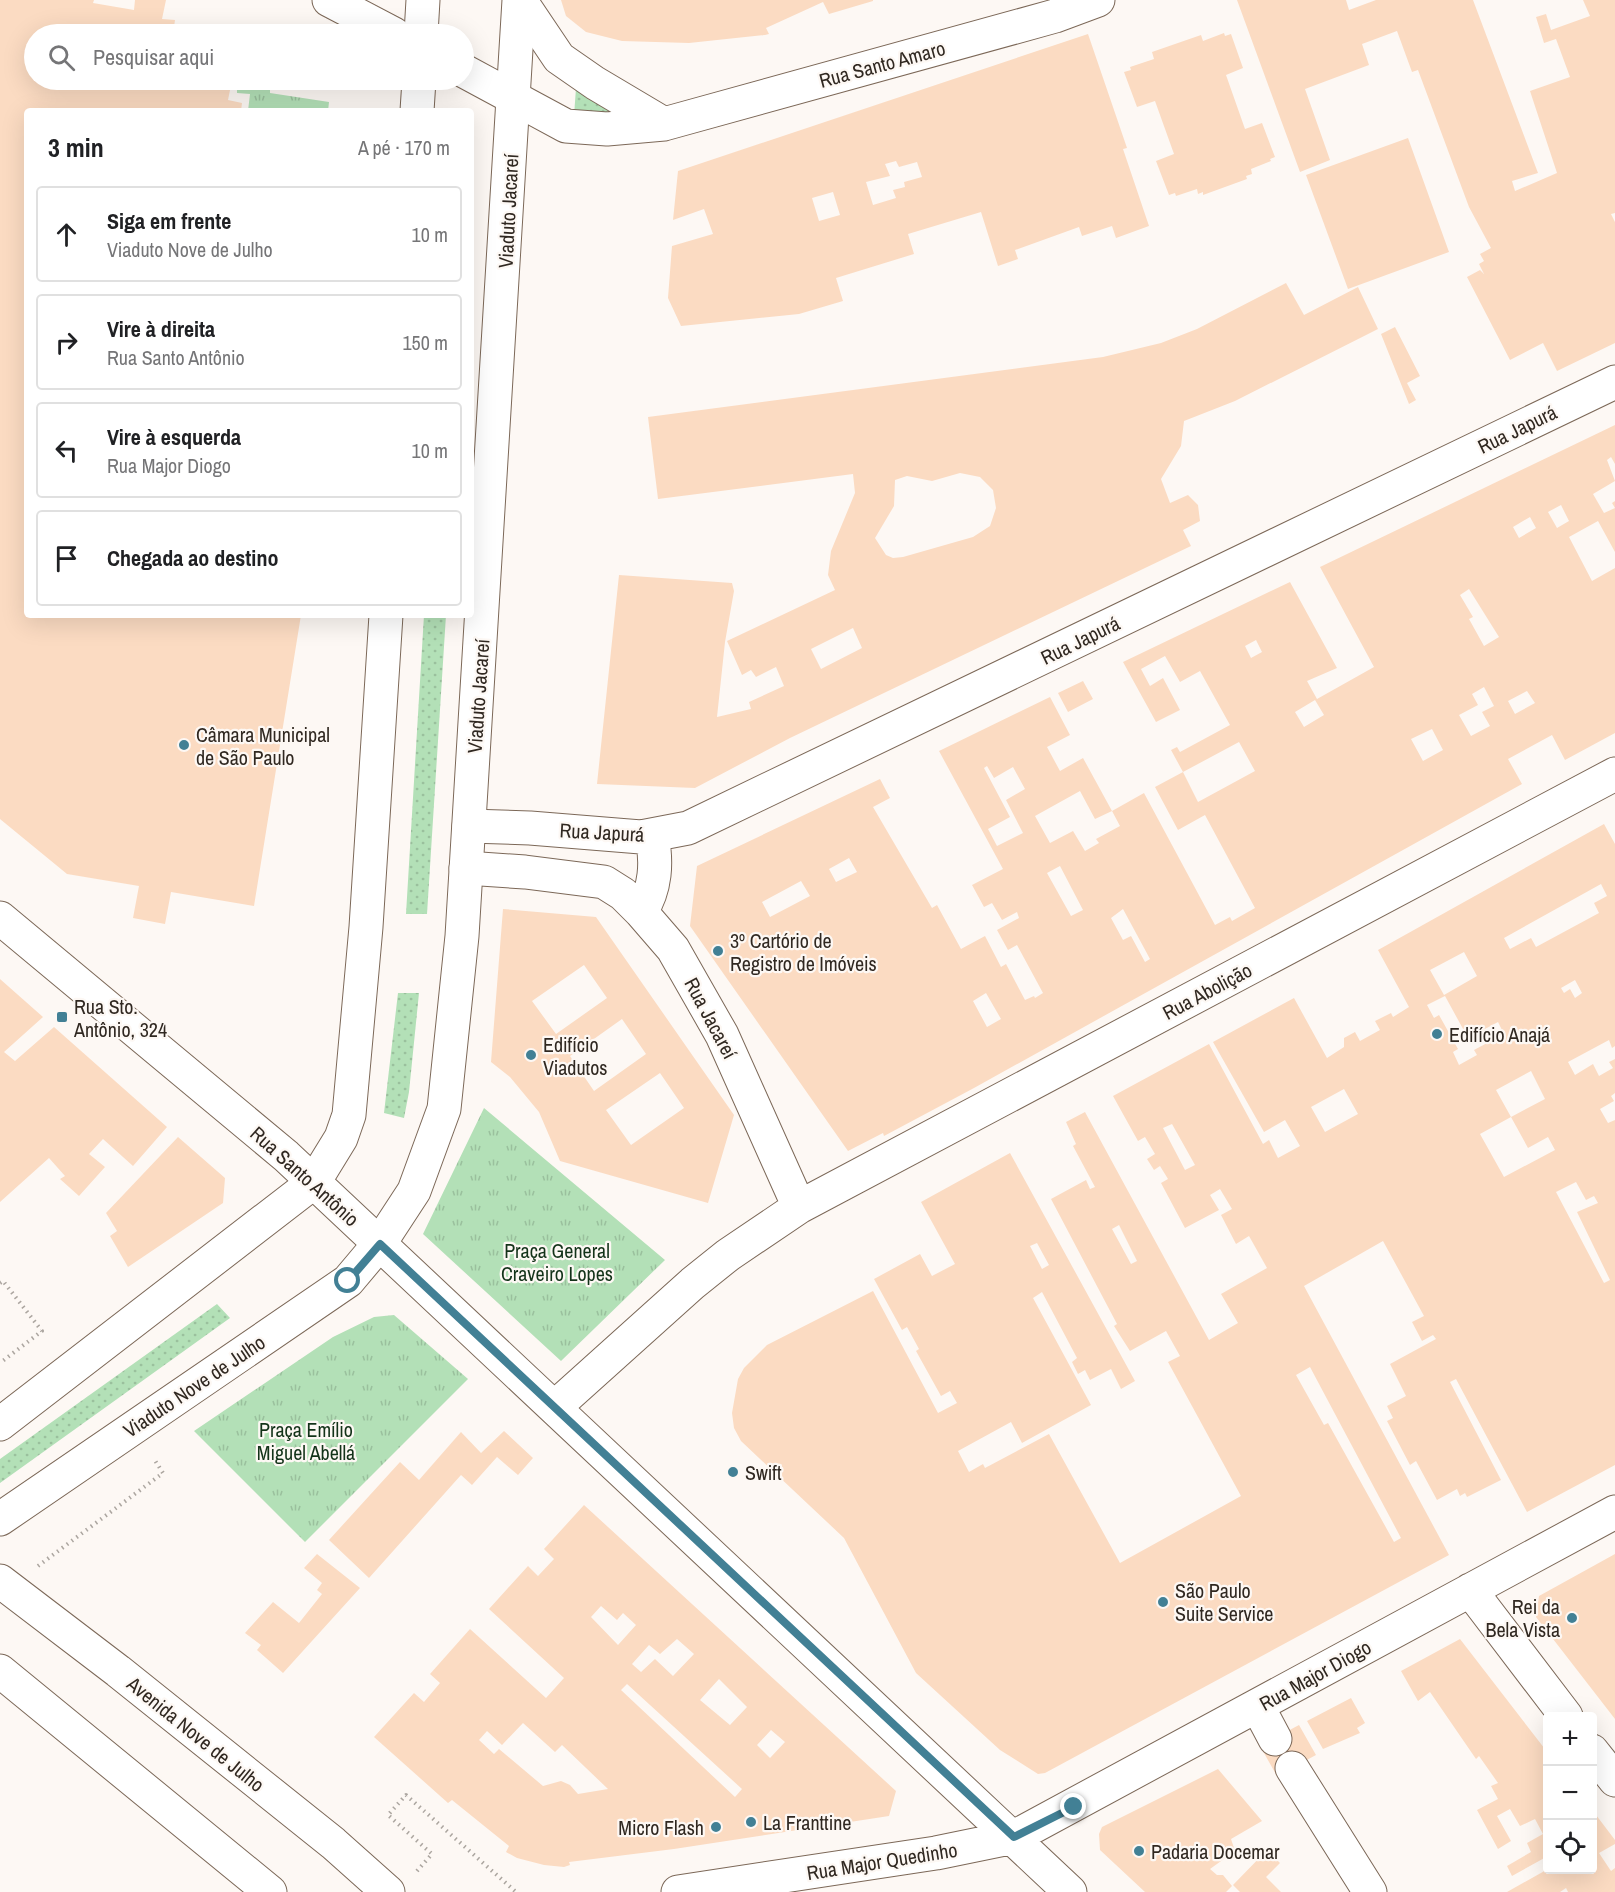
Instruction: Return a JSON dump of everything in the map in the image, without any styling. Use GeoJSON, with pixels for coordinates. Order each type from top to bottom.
{"type":"FeatureCollection","features":[{"type":"Feature","properties":{"kind":"street"},"geometry":{"type":"LineString","coordinates":[[329,0],[375,24]]}},
{"type":"Feature","properties":{"kind":"street"},"geometry":{"type":"LineString","coordinates":[[422,24],[423,0]]}},
{"type":"Feature","properties":{"kind":"street"},"geometry":{"type":"LineString","coordinates":[[520,0],[559,58],[595,83],[664,124]]}},
{"type":"Feature","properties":{"kind":"street","name":"Viaduto Jacareí"},"geometry":{"type":"LineString","coordinates":[[380,1244],[414,1191],[444,1109],[469,826],[506,256],[520,0]]}},
{"type":"Feature","properties":{"kind":"street","name":"Rua Santo Amaro"},"geometry":{"type":"LineString","coordinates":[[474,76],[566,126],[607,129],[664,124],[1055,16],[1098,0]]}},
{"type":"Feature","properties":{"kind":"street"},"geometry":{"type":"LineString","coordinates":[[417,108],[418,90]]}},
{"type":"Feature","properties":{"kind":"street","name":"Rua Japurá"},"geometry":{"type":"LineString","coordinates":[[469,826],[530,828],[641,837],[688,828],[1615,382]]}},
{"type":"Feature","properties":{"kind":"street"},"geometry":{"type":"LineString","coordinates":[[0,1424],[314,1182],[341,1138],[349,1115],[366,927],[386,618]]}},
{"type":"Feature","properties":{"kind":"street","name":"Rua Abolição"},"geometry":{"type":"LineString","coordinates":[[799,1207],[1615,774]]}},
{"type":"Feature","properties":{"kind":"street"},"geometry":{"type":"LineString","coordinates":[[525,872],[530,828]]}},
{"type":"Feature","properties":{"kind":"street"},"geometry":{"type":"LineString","coordinates":[[466,868],[525,872],[604,882],[623,894],[641,912],[649,896],[656,871],[652,835]]}},
{"type":"Feature","properties":{"kind":"street","name":"Rua Jacareí"},"geometry":{"type":"LineString","coordinates":[[641,912],[673,949],[722,1035],[799,1207]]}},
{"type":"Feature","properties":{"kind":"street","name":"Rua Santo Antônio"},"geometry":{"type":"LineString","coordinates":[[0,918],[286,1156],[1070,1892]]}},
{"type":"Feature","properties":{"kind":"street"},"geometry":{"type":"LineString","coordinates":[[555,1407],[693,1283],[728,1255],[799,1207]]}},
{"type":"Feature","properties":{"kind":"street","name":"Viaduto Nove de Julho"},"geometry":{"type":"LineString","coordinates":[[0,1519],[348,1281],[380,1244]]}},
{"type":"Feature","properties":{"kind":"street","name":"Rua Major Diogo"},"geometry":{"type":"LineString","coordinates":[[1014,1837],[1615,1512]]}},
{"type":"Feature","properties":{"kind":"street","name":"Avenida Nove de Julho"},"geometry":{"type":"LineString","coordinates":[[4,1584],[118,1671],[333,1843],[400,1884]]}},
{"type":"Feature","properties":{"kind":"street"},"geometry":{"type":"LineString","coordinates":[[1470,1590],[1563,1712]]}},
{"type":"Feature","properties":{"kind":"street"},"geometry":{"type":"LineString","coordinates":[[0,1671],[270,1892]]}},
{"type":"Feature","properties":{"kind":"street"},"geometry":{"type":"LineString","coordinates":[[1258,1707],[1275,1739]]}},
{"type":"Feature","properties":{"kind":"street"},"geometry":{"type":"LineString","coordinates":[[1597,1756],[1615,1780]]}},
{"type":"Feature","properties":{"kind":"street"},"geometry":{"type":"LineString","coordinates":[[1292,1768],[1370,1892]]}},
{"type":"Feature","properties":{"kind":"street","name":"Rua Major Quedinho"},"geometry":{"type":"LineString","coordinates":[[678,1892],[936,1854],[1014,1837]]}},
{"type":"Feature","properties":{"kind":"path"},"geometry":{"type":"LineString","coordinates":[[0,1283],[3,1281],[42,1331],[0,1363]]}},
{"type":"Feature","properties":{"kind":"path"},"geometry":{"type":"LineString","coordinates":[[4,1584],[163,1473],[153,1457]]}},
{"type":"Feature","properties":{"kind":"path"},"geometry":{"type":"LineString","coordinates":[[400,1884],[432,1854],[388,1815],[406,1795],[516,1892]]}},
{"type":"Feature","properties":{"kind":"green space"},"geometry":{"type":"Polygon","coordinates":[[[576,88],[624,115],[574,116],[576,88]]]}},
{"type":"Feature","properties":{"kind":"green space"},"geometry":{"type":"Polygon","coordinates":[[[237,90],[270,90],[270,93],[329,102],[328,108],[248,108],[250,94],[237,93],[237,90]]]}},
{"type":"Feature","properties":{"kind":"green space"},"geometry":{"type":"Polygon","coordinates":[[[424,618],[446,618],[427,914],[406,914],[424,618]]]}},
{"type":"Feature","properties":{"kind":"green space"},"geometry":{"type":"Polygon","coordinates":[[[398,993],[419,993],[409,1092],[404,1118],[384,1113],[398,993]]]}},
{"type":"Feature","properties":{"kind":"green space","name":"Praça General Craveiro Lopes"},"geometry":{"type":"Polygon","coordinates":[[[484,1108],[665,1260],[561,1361],[423,1234],[484,1108]]]}},
{"type":"Feature","properties":{"kind":"green space"},"geometry":{"type":"Polygon","coordinates":[[[217,1304],[230,1318],[0,1483],[0,1459],[217,1304]]]}},
{"type":"Feature","properties":{"kind":"green space","name":"Praça Emílio Miguel Abellá"},"geometry":{"type":"Polygon","coordinates":[[[394,1315],[468,1379],[305,1542],[194,1431],[333,1337],[374,1317],[394,1315]]]}},
{"type":"Feature","properties":{"kind":"building"},"geometry":{"type":"Polygon","coordinates":[[[0,0],[94,0],[93,3],[134,10],[135,0],[166,0],[162,19],[175,20],[174,24],[24,24],[24,90],[230,90],[228,100],[242,103],[241,108],[24,108],[24,618],[301,618],[254,906],[171,892],[165,924],[133,918],[139,886],[67,874],[0,819],[0,0]]]}},
{"type":"Feature","properties":{"kind":"building"},"geometry":{"type":"Polygon","coordinates":[[[561,0],[873,1],[829,14],[823,2],[766,28],[769,34],[689,43],[622,41],[586,32],[566,16],[561,0]]]}},
{"type":"Feature","properties":{"kind":"building"},"geometry":{"type":"Polygon","coordinates":[[[1237,0],[1346,0],[1349,10],[1376,0],[1473,0],[1538,173],[1512,181],[1515,191],[1557,173],[1530,91],[1570,77],[1556,39],[1544,43],[1536,17],[1546,14],[1551,30],[1590,16],[1583,0],[1615,0],[1615,213],[1611,214],[1615,222],[1615,343],[1557,371],[1543,343],[1510,360],[1467,277],[1480,270],[1484,274],[1479,264],[1484,261],[1480,254],[1491,248],[1469,207],[1418,70],[1412,72],[1397,31],[1362,44],[1369,65],[1305,89],[1330,160],[1300,172],[1237,0]]]}},
{"type":"Feature","properties":{"kind":"building"},"geometry":{"type":"Polygon","coordinates":[[[1224,33],[1225,36],[1231,34],[1243,68],[1226,75],[1245,129],[1262,123],[1275,157],[1251,169],[1252,174],[1246,176],[1247,179],[1203,195],[1203,192],[1198,194],[1197,189],[1176,196],[1175,193],[1169,195],[1156,161],[1174,154],[1155,101],[1137,107],[1124,72],[1131,70],[1130,67],[1154,59],[1152,52],[1201,35],[1203,41],[1224,33]]]}},
{"type":"Feature","properties":{"kind":"building"},"geometry":{"type":"Polygon","coordinates":[[[1088,34],[1127,148],[1123,149],[1149,226],[1116,238],[1112,226],[1082,236],[1079,227],[1015,250],[1018,259],[998,266],[981,212],[908,234],[914,254],[836,278],[843,301],[799,314],[681,326],[668,298],[672,246],[713,234],[704,209],[673,220],[678,171],[1088,34]],[[896,161],[885,164],[890,176],[866,182],[873,205],[896,198],[893,190],[905,187],[904,182],[922,177],[917,162],[899,167],[896,161]],[[833,192],[812,198],[819,221],[840,215],[833,192]]]}},
{"type":"Feature","properties":{"kind":"building"},"geometry":{"type":"Polygon","coordinates":[[[1408,138],[1449,252],[1348,289],[1306,175],[1408,138]]]}},
{"type":"Feature","properties":{"kind":"building"},"geometry":{"type":"Polygon","coordinates":[[[1286,283],[1304,315],[1358,287],[1378,329],[1235,401],[1184,421],[1181,446],[1161,479],[1170,503],[1188,495],[1198,505],[1200,521],[1183,530],[1191,546],[790,738],[695,788],[597,784],[619,575],[732,583],[734,591],[725,642],[717,717],[751,709],[749,702],[784,686],[776,667],[756,677],[751,670],[742,675],[727,641],[835,590],[828,575],[831,551],[855,493],[853,474],[658,499],[648,417],[1103,357],[1161,343],[1197,329],[1286,283]],[[960,473],[932,481],[907,476],[895,480],[894,506],[875,538],[886,555],[893,558],[903,557],[973,537],[990,526],[996,508],[993,490],[980,477],[960,473]],[[853,628],[811,649],[821,669],[862,648],[853,628]]]}},
{"type":"Feature","properties":{"kind":"building"},"geometry":{"type":"Polygon","coordinates":[[[1395,327],[1420,376],[1407,383],[1416,400],[1409,404],[1381,334],[1395,327]]]}},
{"type":"Feature","properties":{"kind":"building"},"geometry":{"type":"Polygon","coordinates":[[[1615,425],[1615,464],[1611,457],[1607,460],[1615,481],[1593,494],[1604,513],[1615,508],[1615,552],[1598,521],[1569,537],[1592,581],[1615,568],[1615,733],[1565,760],[1552,735],[1508,759],[1522,784],[974,1088],[884,1136],[883,1133],[848,1151],[690,926],[697,866],[880,779],[890,798],[873,807],[932,908],[937,905],[961,949],[985,936],[1001,967],[1006,964],[1025,1000],[1034,996],[1035,998],[1043,993],[1017,945],[1008,950],[997,930],[1019,918],[1017,912],[1002,920],[992,903],[984,907],[972,885],[1003,869],[939,751],[1050,697],[1070,735],[1047,747],[1060,771],[1083,758],[1112,811],[1144,793],[1215,925],[1230,917],[1232,921],[1255,908],[1205,815],[1178,830],[1155,787],[1183,772],[1171,750],[1177,747],[1180,752],[1230,725],[1200,671],[1180,682],[1165,656],[1141,669],[1150,686],[1163,678],[1180,710],[1156,722],[1123,662],[1290,582],[1337,668],[1307,681],[1317,699],[1374,667],[1320,567],[1615,425]],[[1561,505],[1548,512],[1557,528],[1569,521],[1561,505]],[[1530,517],[1513,527],[1519,538],[1536,528],[1530,517]],[[1469,589],[1460,595],[1473,617],[1469,619],[1484,646],[1499,637],[1469,589]],[[1256,640],[1245,646],[1251,658],[1262,652],[1256,640]],[[1484,687],[1472,694],[1478,705],[1459,715],[1471,736],[1490,726],[1482,712],[1494,706],[1484,687]],[[1527,691],[1508,701],[1515,714],[1535,703],[1527,691]],[[1315,700],[1295,712],[1304,727],[1324,715],[1315,700]],[[1432,729],[1411,739],[1423,761],[1443,750],[1432,729]],[[1239,742],[1183,772],[1198,802],[1255,771],[1239,742]],[[987,766],[984,768],[1010,817],[988,829],[997,846],[1023,833],[1006,800],[1025,789],[1013,767],[994,778],[987,766]],[[1080,791],[1035,816],[1050,843],[1073,831],[1085,851],[1099,843],[1096,839],[1120,826],[1112,811],[1095,819],[1080,791]],[[849,858],[829,869],[836,882],[857,872],[849,858]],[[1060,866],[1047,873],[1071,916],[1083,910],[1060,866]],[[801,881],[762,902],[770,917],[810,896],[801,881]],[[1123,909],[1111,918],[1123,940],[1131,936],[1145,962],[1150,959],[1123,909]],[[986,993],[973,1001],[987,1027],[1001,1019],[986,993]]]}},
{"type":"Feature","properties":{"kind":"building"},"geometry":{"type":"Polygon","coordinates":[[[1083,681],[1093,699],[1068,712],[1058,693],[1083,681]]]}},
{"type":"Feature","properties":{"kind":"building"},"geometry":{"type":"Polygon","coordinates":[[[1604,824],[1615,844],[1615,1046],[1612,1048],[1609,1040],[1568,1062],[1575,1075],[1593,1064],[1599,1076],[1613,1068],[1609,1062],[1615,1059],[1615,1093],[1611,1096],[1614,1101],[1600,1109],[1608,1123],[1615,1120],[1615,1465],[1527,1512],[1456,1379],[1450,1382],[1501,1480],[1467,1497],[1465,1493],[1460,1496],[1457,1489],[1437,1500],[1416,1461],[1410,1465],[1387,1421],[1393,1418],[1387,1406],[1406,1396],[1390,1364],[1436,1339],[1433,1335],[1422,1341],[1412,1322],[1424,1316],[1383,1241],[1304,1286],[1449,1555],[1045,1773],[1038,1774],[1000,1750],[916,1673],[844,1538],[741,1441],[734,1428],[732,1413],[738,1379],[744,1368],[767,1345],[873,1291],[938,1413],[957,1403],[950,1391],[941,1396],[916,1351],[919,1349],[907,1327],[902,1330],[874,1279],[920,1254],[932,1276],[955,1264],[921,1202],[1010,1153],[1135,1381],[1121,1389],[1111,1369],[1090,1380],[1085,1370],[1078,1374],[1072,1362],[1077,1358],[1042,1292],[1033,1298],[1091,1405],[1022,1443],[1011,1422],[958,1451],[969,1472],[983,1464],[985,1468],[1049,1434],[1120,1563],[1241,1496],[1168,1362],[1180,1356],[1166,1331],[1130,1351],[1114,1326],[1117,1324],[1051,1199],[1086,1180],[1090,1189],[1095,1187],[1073,1146],[1076,1144],[1066,1122],[1085,1112],[1209,1340],[1238,1323],[1221,1294],[1267,1268],[1249,1236],[1236,1244],[1221,1215],[1232,1209],[1220,1189],[1210,1195],[1219,1210],[1185,1228],[1161,1183],[1168,1179],[1160,1166],[1154,1170],[1147,1159],[1155,1154],[1145,1137],[1138,1141],[1113,1096],[1209,1044],[1263,1144],[1269,1140],[1278,1158],[1300,1146],[1285,1120],[1264,1132],[1213,1042],[1294,998],[1327,1058],[1344,1047],[1344,1038],[1355,1032],[1360,1041],[1380,1030],[1375,1021],[1391,1013],[1393,1017],[1409,1007],[1378,950],[1604,824]],[[1601,884],[1504,938],[1510,949],[1531,938],[1536,947],[1599,913],[1594,903],[1607,896],[1601,884]],[[1464,952],[1430,970],[1444,995],[1477,976],[1464,952]],[[1575,980],[1561,988],[1564,993],[1570,989],[1575,998],[1582,993],[1575,980]],[[1445,996],[1427,1005],[1434,1018],[1439,1015],[1458,1049],[1453,1052],[1459,1065],[1477,1055],[1474,1050],[1504,1034],[1498,1022],[1468,1038],[1445,996]],[[1531,1071],[1496,1090],[1511,1117],[1545,1099],[1531,1071]],[[1344,1089],[1311,1107],[1325,1132],[1358,1114],[1344,1089]],[[1511,1117],[1480,1134],[1504,1177],[1555,1150],[1548,1137],[1528,1148],[1511,1117]],[[1172,1124],[1163,1128],[1185,1170],[1195,1165],[1172,1124]],[[1576,1182],[1556,1192],[1604,1283],[1610,1280],[1577,1212],[1598,1203],[1594,1196],[1586,1200],[1576,1182]],[[1119,1225],[1112,1229],[1131,1264],[1137,1261],[1119,1225]],[[1037,1243],[1030,1246],[1042,1269],[1049,1265],[1037,1243]],[[1310,1367],[1296,1375],[1324,1425],[1328,1423],[1394,1542],[1401,1538],[1310,1367]]]}},
{"type":"Feature","properties":{"kind":"building","name":"Edifício Viadutos"},"geometry":{"type":"Polygon","coordinates":[[[503,909],[596,917],[734,1115],[708,1203],[560,1161],[539,1112],[510,1077],[491,1062],[503,909]],[[584,965],[532,1001],[556,1034],[607,998],[584,965]],[[622,1019],[570,1056],[594,1091],[646,1054],[622,1019]],[[660,1073],[606,1110],[631,1145],[684,1108],[660,1073]]]}},
{"type":"Feature","properties":{"kind":"building"},"geometry":{"type":"Polygon","coordinates":[[[0,979],[43,1017],[4,1052],[15,1061],[54,1027],[167,1127],[133,1166],[103,1139],[89,1154],[105,1167],[79,1196],[60,1179],[65,1176],[49,1158],[0,1202],[0,979]]]}},
{"type":"Feature","properties":{"kind":"building"},"geometry":{"type":"Polygon","coordinates":[[[178,1137],[225,1178],[223,1203],[128,1267],[110,1236],[117,1231],[106,1213],[178,1137]]]}},
{"type":"Feature","properties":{"kind":"building"},"geometry":{"type":"Polygon","coordinates":[[[504,1431],[533,1458],[518,1475],[497,1457],[472,1485],[461,1475],[369,1578],[329,1540],[400,1462],[419,1480],[461,1432],[481,1453],[504,1431]]]}},
{"type":"Feature","properties":{"kind":"building"},"geometry":{"type":"Polygon","coordinates":[[[584,1505],[896,1791],[889,1816],[674,1849],[569,1862],[570,1865],[564,1867],[544,1865],[517,1858],[506,1852],[509,1846],[452,1800],[448,1803],[374,1737],[414,1693],[424,1702],[440,1683],[430,1674],[470,1629],[546,1698],[564,1678],[489,1609],[528,1566],[538,1576],[554,1559],[544,1549],[584,1505]],[[601,1606],[591,1617],[618,1645],[636,1625],[623,1613],[617,1620],[601,1606]],[[677,1639],[660,1654],[649,1645],[632,1664],[641,1672],[655,1659],[673,1676],[694,1654],[677,1639]],[[719,1679],[700,1700],[730,1725],[747,1707],[719,1679]],[[627,1684],[621,1690],[735,1797],[742,1789],[627,1684]],[[523,1723],[502,1745],[487,1731],[479,1740],[494,1754],[499,1749],[543,1786],[561,1781],[570,1785],[578,1794],[608,1789],[562,1745],[555,1752],[523,1723]],[[771,1730],[757,1745],[770,1758],[785,1742],[771,1730]]]}},
{"type":"Feature","properties":{"kind":"building"},"geometry":{"type":"Polygon","coordinates":[[[317,1554],[360,1588],[283,1673],[257,1650],[261,1645],[245,1633],[273,1602],[299,1623],[322,1594],[317,1590],[322,1583],[304,1568],[317,1554]]]}},
{"type":"Feature","properties":{"kind":"building"},"geometry":{"type":"Polygon","coordinates":[[[1615,1554],[1615,1719],[1536,1617],[1539,1596],[1615,1554]]]}},
{"type":"Feature","properties":{"kind":"building"},"geometry":{"type":"Polygon","coordinates":[[[1460,1639],[1543,1747],[1543,1834],[1535,1819],[1520,1826],[1510,1809],[1497,1816],[1511,1841],[1498,1849],[1477,1810],[1498,1799],[1491,1786],[1498,1783],[1479,1756],[1476,1759],[1430,1692],[1418,1701],[1401,1671],[1460,1639]]]}},
{"type":"Feature","properties":{"kind":"building"},"geometry":{"type":"Polygon","coordinates":[[[1351,1698],[1365,1723],[1357,1728],[1360,1733],[1323,1749],[1307,1721],[1351,1698]]]}},
{"type":"Feature","properties":{"kind":"building"},"geometry":{"type":"Polygon","coordinates":[[[1299,1725],[1316,1755],[1277,1776],[1260,1746],[1299,1725]]]}},
{"type":"Feature","properties":{"kind":"building"},"geometry":{"type":"Polygon","coordinates":[[[1218,1769],[1262,1821],[1231,1839],[1235,1851],[1210,1869],[1217,1875],[1223,1875],[1232,1886],[1226,1892],[1145,1892],[1100,1850],[1099,1834],[1102,1827],[1218,1769]]]}},
{"type":"Feature","properties":{"kind":"building"},"geometry":{"type":"Polygon","coordinates":[[[1597,1816],[1615,1840],[1615,1844],[1599,1853],[1611,1871],[1615,1868],[1615,1892],[1568,1892],[1566,1888],[1560,1892],[1507,1892],[1543,1872],[1543,1874],[1597,1874],[1597,1816]]]}},
{"type":"Feature","properties":{"kind":"building"},"geometry":{"type":"Polygon","coordinates":[[[1543,1834],[1543,1859],[1512,1876],[1507,1866],[1531,1852],[1527,1843],[1543,1834]]]}},
{"type":"Feature","properties":{"kind":"building"},"geometry":{"type":"Polygon","coordinates":[[[1267,1850],[1280,1863],[1266,1877],[1281,1892],[1240,1892],[1233,1885],[1267,1850]]]}},
{"type":"Feature","properties":{"kind":"place","name":"Câmara Municipal de São Paulo"},"geometry":{"type":"Point","coordinates":[184,745]}},
{"type":"Feature","properties":{"kind":"place","name":"3º Cartório de Registro de Imóveis"},"geometry":{"type":"Point","coordinates":[718,951]}},
{"type":"Feature","properties":{"kind":"place","name":"Rua Sto. Antônio, 324"},"geometry":{"type":"Point","coordinates":[62,1017]}},
{"type":"Feature","properties":{"kind":"place","name":"Edifício Anajá"},"geometry":{"type":"Point","coordinates":[1437,1034]}},
{"type":"Feature","properties":{"kind":"place","name":"Edifício Viadutos"},"geometry":{"type":"Point","coordinates":[531,1055]}},
{"type":"Feature","properties":{"kind":"place","name":"Swift"},"geometry":{"type":"Point","coordinates":[733,1472]}},
{"type":"Feature","properties":{"kind":"place","name":"São Paulo Suite Service"},"geometry":{"type":"Point","coordinates":[1163,1602]}},
{"type":"Feature","properties":{"kind":"place","name":"Rei da Bela Vista"},"geometry":{"type":"Point","coordinates":[1572,1618]}},
{"type":"Feature","properties":{"kind":"place","name":"La Franttine"},"geometry":{"type":"Point","coordinates":[751,1822]}},
{"type":"Feature","properties":{"kind":"place","name":"Micro Flash"},"geometry":{"type":"Point","coordinates":[716,1827]}},
{"type":"Feature","properties":{"kind":"place","name":"Padaria Docemar"},"geometry":{"type":"Point","coordinates":[1139,1851]}},
{"type":"Feature","properties":{"kind":"route"},"geometry":{"type":"LineString","coordinates":[[348,1281],[380,1244],[1014,1837],[1074,1807]]}}]}
